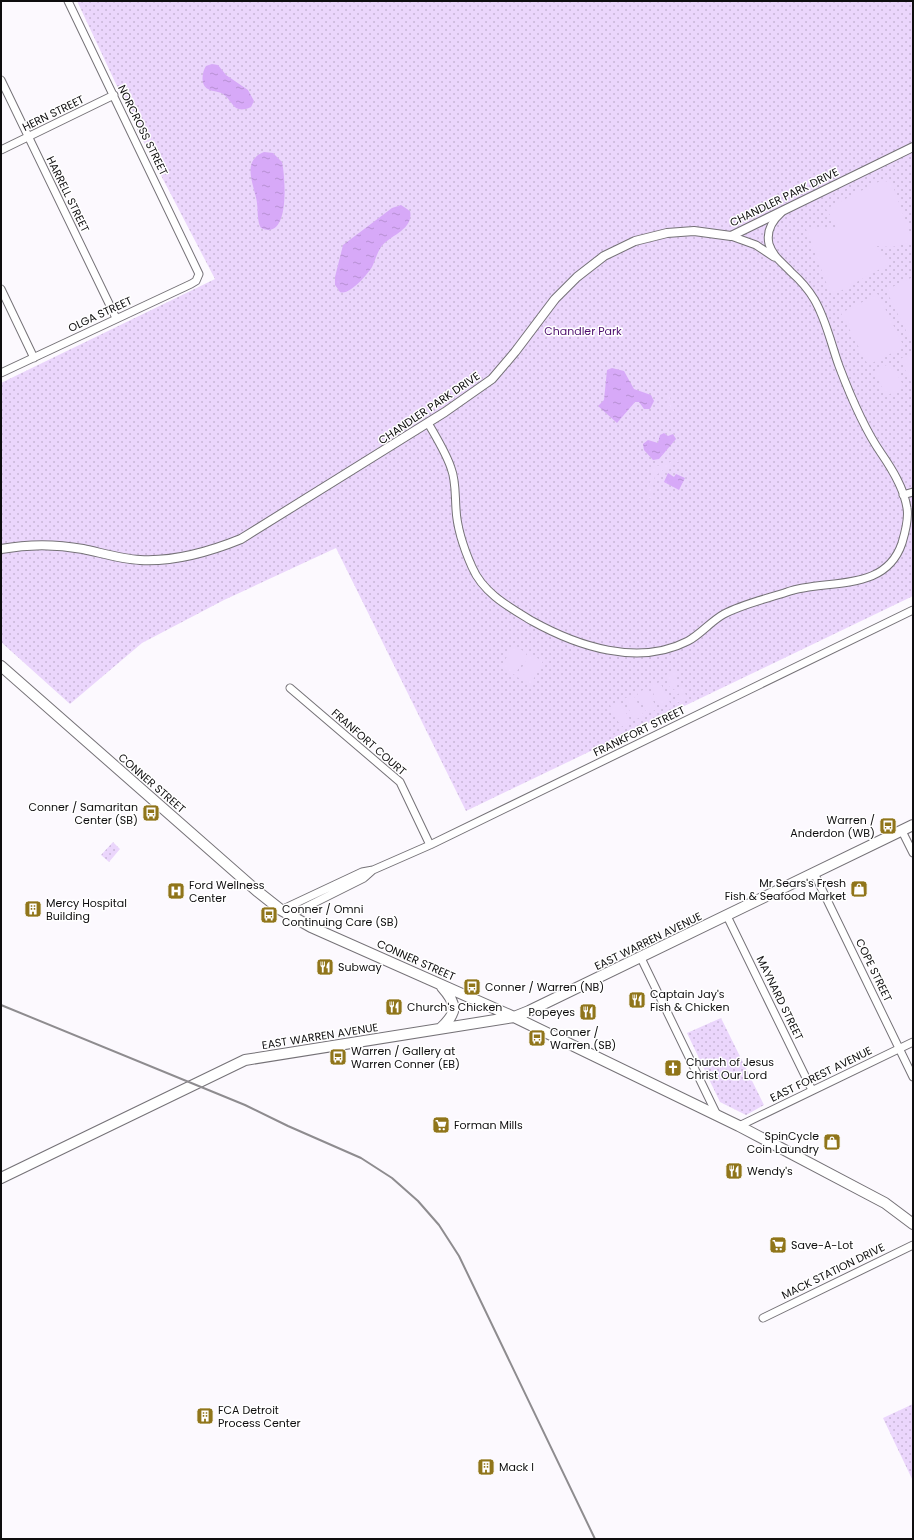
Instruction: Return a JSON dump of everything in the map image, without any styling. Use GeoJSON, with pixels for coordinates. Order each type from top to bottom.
{"type":"FeatureCollection","features":[{"type":"Feature","properties":{"kind":"main road","name":"CONNER STREET"},"geometry":{"type":"LineString","coordinates":[[1,666],[257,891],[286,913],[311,927],[514,1017],[717,1115],[885,1203],[913,1224]]}},
{"type":"Feature","properties":{"kind":"main road","name":"EAST WARREN AVENUE"},"geometry":{"type":"LineString","coordinates":[[1,1178],[245,1060],[514,1017],[529,1012],[913,825]]}},
{"type":"Feature","properties":{"kind":"main road"},"geometry":{"type":"LineString","coordinates":[[440,984],[450,996],[454,1009],[451,1019],[441,1028]]}},
{"type":"Feature","properties":{"kind":"street","name":"NORCROSS STREET"},"geometry":{"type":"LineString","coordinates":[[68,1],[198,269]]}},
{"type":"Feature","properties":{"kind":"street","name":"HARRELL STREET"},"geometry":{"type":"LineString","coordinates":[[1,80],[116,318]]}},
{"type":"Feature","properties":{"kind":"street","name":"HERN STREET"},"geometry":{"type":"LineString","coordinates":[[1,150],[114,95]]}},
{"type":"Feature","properties":{"kind":"street","name":"CHANDLER PARK DRIVE"},"geometry":{"type":"LineString","coordinates":[[1,549],[21,546],[55,546],[122,558],[154,560],[178,558],[230,544],[263,526],[428,423],[492,379],[515,352],[541,315],[559,294],[585,269],[604,256],[635,241],[667,233],[694,231],[731,236],[913,147]]}},
{"type":"Feature","properties":{"kind":"street"},"geometry":{"type":"LineString","coordinates":[[428,423],[451,468],[454,480],[458,525],[462,541],[473,570],[483,585],[500,601],[550,631],[578,643],[612,651],[643,652],[674,646],[689,640],[722,615],[738,608],[792,590],[855,582],[876,574],[892,560],[902,542],[907,514],[903,495],[889,463],[871,436],[854,401],[816,302],[797,277],[779,260],[770,247],[769,233],[774,219],[786,209]]}},
{"type":"Feature","properties":{"kind":"street"},"geometry":{"type":"LineString","coordinates":[[731,236],[756,246],[779,260]]}},
{"type":"Feature","properties":{"kind":"street","name":"OLGA STREET"},"geometry":{"type":"LineString","coordinates":[[1,374],[196,281],[199,274],[198,269]]}},
{"type":"Feature","properties":{"kind":"street"},"geometry":{"type":"LineString","coordinates":[[1,289],[34,358]]}},
{"type":"Feature","properties":{"kind":"street"},"geometry":{"type":"LineString","coordinates":[[903,495],[913,492]]}},
{"type":"Feature","properties":{"kind":"street","name":"FRANKFORT STREET"},"geometry":{"type":"LineString","coordinates":[[373,870],[430,845],[913,610]]}},
{"type":"Feature","properties":{"kind":"street","name":"FRANFORT COURT"},"geometry":{"type":"LineString","coordinates":[[290,688],[400,782],[430,845]]}},
{"type":"Feature","properties":{"kind":"street"},"geometry":{"type":"LineString","coordinates":[[902,831],[913,853]]}},
{"type":"Feature","properties":{"kind":"street"},"geometry":{"type":"LineString","coordinates":[[286,913],[364,878],[373,870]]}},
{"type":"Feature","properties":{"kind":"street"},"geometry":{"type":"LineString","coordinates":[[286,913],[362,872],[373,870]]}},
{"type":"Feature","properties":{"kind":"street","name":"COPE STREET"},"geometry":{"type":"LineString","coordinates":[[814,874],[913,1077]]}},
{"type":"Feature","properties":{"kind":"street","name":"MAYNARD STREET"},"geometry":{"type":"LineString","coordinates":[[727,916],[812,1090]]}},
{"type":"Feature","properties":{"kind":"street"},"geometry":{"type":"LineString","coordinates":[[641,958],[717,1115]]}},
{"type":"Feature","properties":{"kind":"street","name":"EAST FOREST AVENUE"},"geometry":{"type":"LineString","coordinates":[[739,1126],[913,1042]]}},
{"type":"Feature","properties":{"kind":"street","name":"MACK STATION DRIVE"},"geometry":{"type":"LineString","coordinates":[[763,1318],[913,1245]]}},
{"type":"Feature","properties":{"kind":"green space","name":"Chandler Park"},"geometry":{"type":"Polygon","coordinates":[[[77,1],[911,1],[913,6],[913,596],[466,811],[336,548],[224,600],[142,643],[70,704],[1,642],[1,383],[215,279],[140,135],[77,1]]]}},
{"type":"Feature","properties":{"kind":"green space"},"geometry":{"type":"Polygon","coordinates":[[[882,180],[892,183],[913,242],[892,247],[876,246],[889,264],[837,293],[829,290],[806,229],[824,227],[839,228],[826,209],[882,180]]]}},
{"type":"Feature","properties":{"kind":"green space"},"geometry":{"type":"Polygon","coordinates":[[[913,277],[913,343],[912,343],[886,290],[913,277]]]}},
{"type":"Feature","properties":{"kind":"green space"},"geometry":{"type":"Polygon","coordinates":[[[878,294],[904,347],[868,365],[841,313],[878,294]]]}},
{"type":"Feature","properties":{"kind":"green space"},"geometry":{"type":"Polygon","coordinates":[[[913,352],[913,383],[912,384],[900,359],[913,352]]]}},
{"type":"Feature","properties":{"kind":"green space"},"geometry":{"type":"Polygon","coordinates":[[[891,363],[904,387],[886,396],[874,371],[891,363]]]}},
{"type":"Feature","properties":{"kind":"green space"},"geometry":{"type":"Polygon","coordinates":[[[669,391],[672,391],[670,399],[677,419],[672,414],[669,406],[669,391]]]}},
{"type":"Feature","properties":{"kind":"green space"},"geometry":{"type":"Polygon","coordinates":[[[681,458],[681,461],[673,463],[655,476],[651,493],[652,496],[658,500],[657,502],[649,498],[653,465],[663,465],[674,459],[681,458]]]}},
{"type":"Feature","properties":{"kind":"green space"},"geometry":{"type":"Polygon","coordinates":[[[513,645],[527,653],[515,675],[501,668],[513,645]]]}},
{"type":"Feature","properties":{"kind":"green space"},"geometry":{"type":"Polygon","coordinates":[[[529,654],[543,661],[531,684],[517,677],[529,654]]]}},
{"type":"Feature","properties":{"kind":"green space"},"geometry":{"type":"Polygon","coordinates":[[[674,671],[677,676],[667,681],[664,676],[674,671]]]}},
{"type":"Feature","properties":{"kind":"green space"},"geometry":{"type":"Polygon","coordinates":[[[678,679],[680,684],[670,688],[668,683],[678,679]]]}},
{"type":"Feature","properties":{"kind":"green space"},"geometry":{"type":"Polygon","coordinates":[[[660,682],[670,703],[660,708],[650,686],[660,682]]]}},
{"type":"Feature","properties":{"kind":"green space"},"geometry":{"type":"Polygon","coordinates":[[[681,686],[684,691],[674,696],[671,691],[681,686]]]}},
{"type":"Feature","properties":{"kind":"green space"},"geometry":{"type":"Polygon","coordinates":[[[647,688],[657,709],[647,714],[637,693],[647,688]]]}},
{"type":"Feature","properties":{"kind":"green space"},"geometry":{"type":"Polygon","coordinates":[[[685,693],[687,698],[677,703],[675,698],[685,693]]]}},
{"type":"Feature","properties":{"kind":"green space"},"geometry":{"type":"Polygon","coordinates":[[[633,694],[644,716],[634,720],[624,699],[633,694]]]}},
{"type":"Feature","properties":{"kind":"green space"},"geometry":{"type":"Polygon","coordinates":[[[620,701],[631,722],[621,727],[610,705],[620,701]]]}},
{"type":"Feature","properties":{"kind":"green space"},"geometry":{"type":"Polygon","coordinates":[[[113,842],[120,849],[109,862],[101,855],[113,842]]]}},
{"type":"Feature","properties":{"kind":"green space"},"geometry":{"type":"Polygon","coordinates":[[[721,1018],[764,1105],[746,1115],[720,1102],[687,1033],[721,1018]]]}},
{"type":"Feature","properties":{"kind":"green space"},"geometry":{"type":"Polygon","coordinates":[[[913,1404],[913,1481],[883,1418],[913,1404]]]}},
{"type":"Feature","properties":{"kind":"water"},"geometry":{"type":"Polygon","coordinates":[[[212,64],[218,65],[226,75],[248,90],[254,101],[251,107],[237,109],[223,94],[205,87],[202,78],[206,66],[212,64]]]}},
{"type":"Feature","properties":{"kind":"water"},"geometry":{"type":"Polygon","coordinates":[[[264,152],[273,153],[282,162],[284,180],[285,192],[282,217],[277,225],[271,230],[261,228],[258,219],[256,196],[251,174],[252,161],[264,152]]]}},
{"type":"Feature","properties":{"kind":"water"},"geometry":{"type":"Polygon","coordinates":[[[401,205],[410,211],[410,218],[405,228],[381,247],[372,267],[353,288],[348,291],[340,292],[335,285],[335,277],[343,245],[392,208],[401,205]]]}},
{"type":"Feature","properties":{"kind":"water"},"geometry":{"type":"Polygon","coordinates":[[[612,368],[624,371],[634,389],[651,395],[654,401],[650,409],[644,409],[639,402],[635,402],[617,423],[598,406],[604,400],[607,370],[612,368]]]}},
{"type":"Feature","properties":{"kind":"water"},"geometry":{"type":"Polygon","coordinates":[[[664,433],[668,436],[673,434],[676,439],[659,459],[653,460],[644,450],[643,444],[648,440],[658,443],[660,435],[664,433]]]}},
{"type":"Feature","properties":{"kind":"water"},"geometry":{"type":"Polygon","coordinates":[[[668,473],[674,477],[676,474],[685,478],[679,490],[664,482],[668,473]]]}},
{"type":"Feature","properties":{"kind":"railway"},"geometry":{"type":"LineString","coordinates":[[1,1005],[245,1105],[288,1126],[361,1158],[392,1178],[418,1201],[439,1225],[459,1256],[595,1539]]}},
{"type":"Feature","properties":{"kind":"place","name":"Conner / Samaritan Center (SB)"},"geometry":{"type":"Point","coordinates":[151,813]}},
{"type":"Feature","properties":{"kind":"place","name":"Warren / Anderdon (WB)"},"geometry":{"type":"Point","coordinates":[888,826]}},
{"type":"Feature","properties":{"kind":"place","name":"Mr Sears's Fresh Fish & Seafood Market"},"geometry":{"type":"Point","coordinates":[859,889]}},
{"type":"Feature","properties":{"kind":"place","name":"Ford Wellness Center"},"geometry":{"type":"Point","coordinates":[176,891]}},
{"type":"Feature","properties":{"kind":"place","name":"Mercy Hospital Building"},"geometry":{"type":"Point","coordinates":[33,909]}},
{"type":"Feature","properties":{"kind":"place","name":"Conner / Omni Continuing Care (SB)"},"geometry":{"type":"Point","coordinates":[269,915]}},
{"type":"Feature","properties":{"kind":"place","name":"Subway"},"geometry":{"type":"Point","coordinates":[325,967]}},
{"type":"Feature","properties":{"kind":"place","name":"Conner / Warren (NB)"},"geometry":{"type":"Point","coordinates":[472,987]}},
{"type":"Feature","properties":{"kind":"place","name":"Captain Jay's Fish & Chicken"},"geometry":{"type":"Point","coordinates":[637,1000]}},
{"type":"Feature","properties":{"kind":"place","name":"Church's Chicken"},"geometry":{"type":"Point","coordinates":[394,1007]}},
{"type":"Feature","properties":{"kind":"place","name":"Popeyes"},"geometry":{"type":"Point","coordinates":[588,1012]}},
{"type":"Feature","properties":{"kind":"place","name":"Conner / Warren (SB)"},"geometry":{"type":"Point","coordinates":[537,1038]}},
{"type":"Feature","properties":{"kind":"place","name":"Warren / Gallery at Warren Conner (EB)"},"geometry":{"type":"Point","coordinates":[338,1057]}},
{"type":"Feature","properties":{"kind":"place","name":"Church of Jesus Christ Our Lord"},"geometry":{"type":"Point","coordinates":[673,1068]}},
{"type":"Feature","properties":{"kind":"place","name":"Forman Mills"},"geometry":{"type":"Point","coordinates":[441,1125]}},
{"type":"Feature","properties":{"kind":"place","name":"SpinCycle Coin Laundry"},"geometry":{"type":"Point","coordinates":[832,1142]}},
{"type":"Feature","properties":{"kind":"place","name":"Wendy's"},"geometry":{"type":"Point","coordinates":[734,1171]}},
{"type":"Feature","properties":{"kind":"place","name":"Save-A-Lot"},"geometry":{"type":"Point","coordinates":[778,1245]}},
{"type":"Feature","properties":{"kind":"place","name":"FCA Detroit Process Center"},"geometry":{"type":"Point","coordinates":[205,1416]}},
{"type":"Feature","properties":{"kind":"place","name":"Mack I"},"geometry":{"type":"Point","coordinates":[486,1467]}}]}
